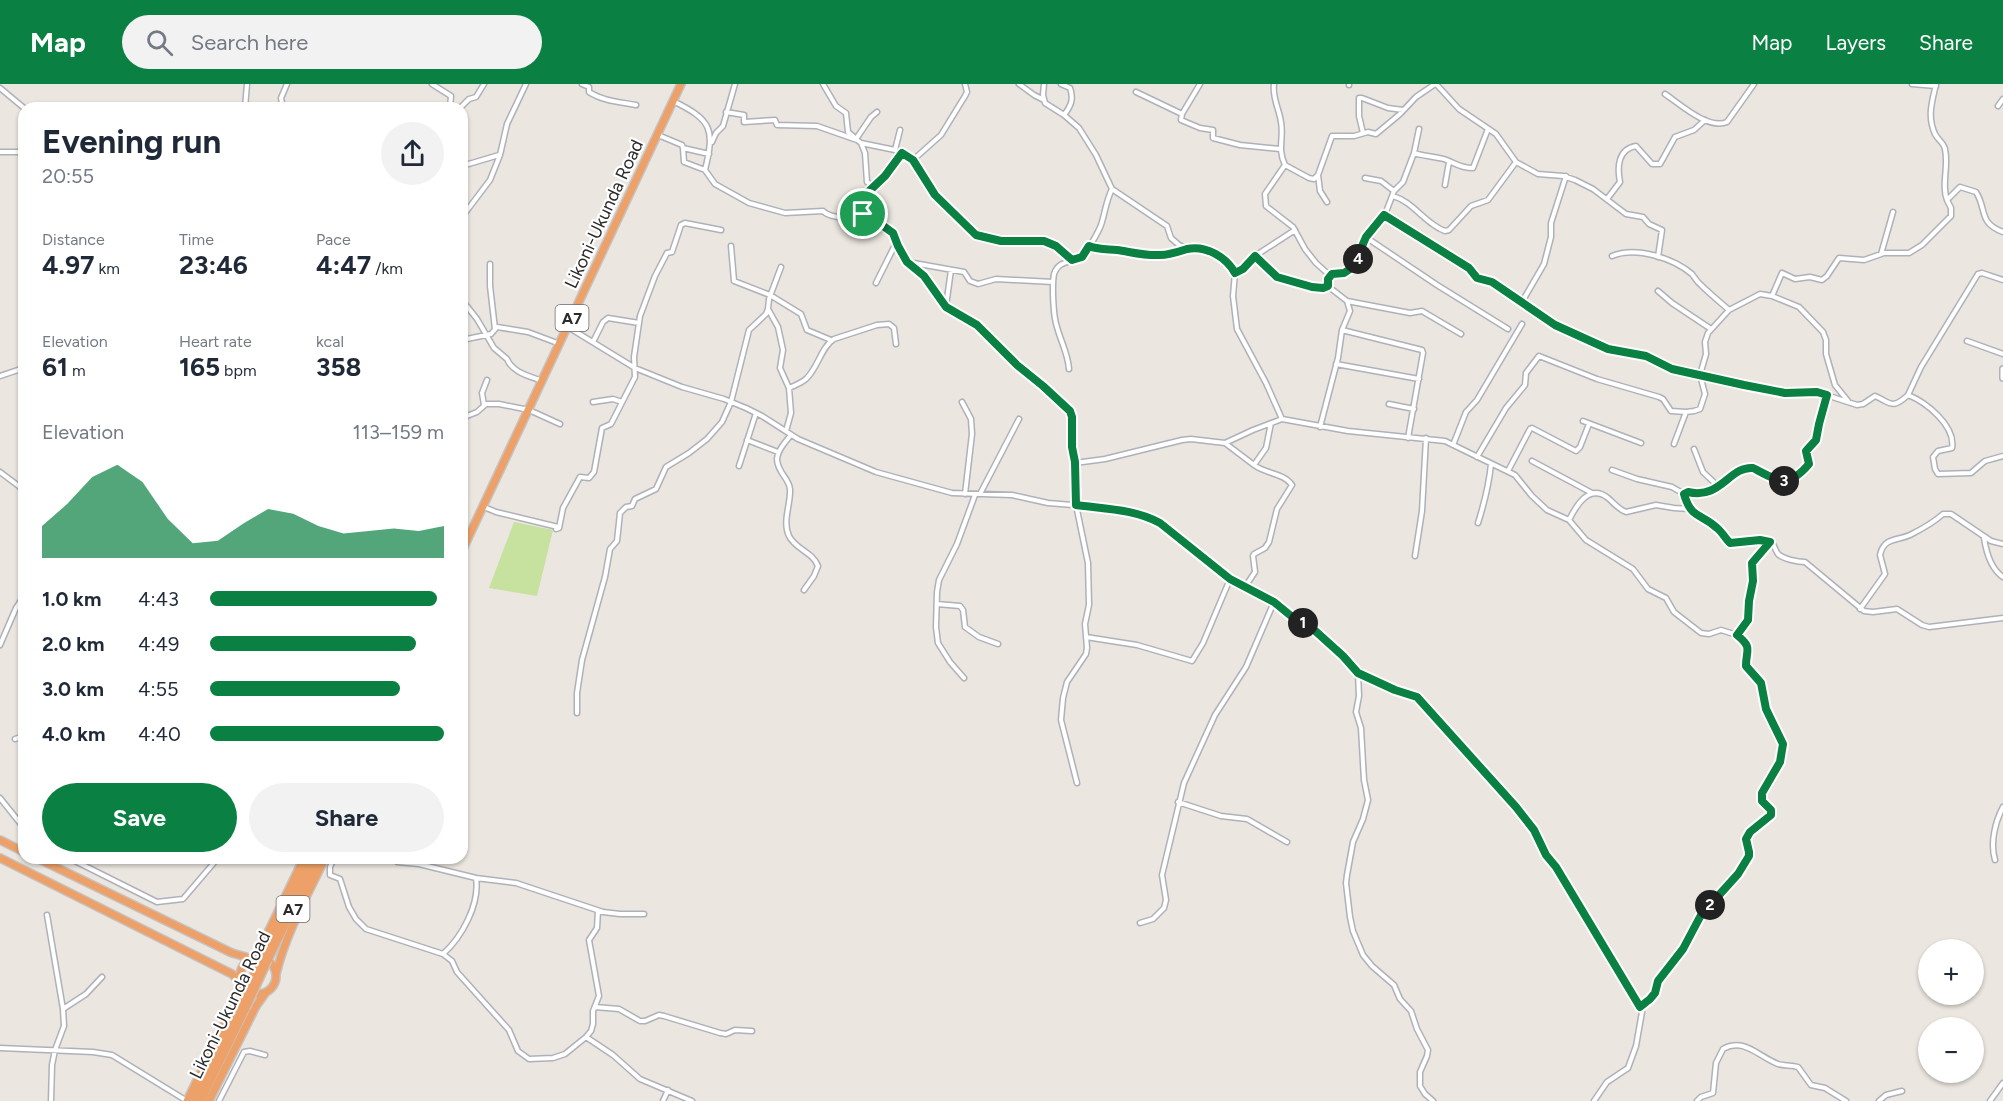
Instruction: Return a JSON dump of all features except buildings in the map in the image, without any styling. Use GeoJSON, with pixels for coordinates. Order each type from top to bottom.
{"type":"FeatureCollection","features":[{"type":"Feature","properties":{"kind":"highway","name":"Likoni-Ukunda Road"},"geometry":{"type":"LineString","coordinates":[[468,539],[681,84]]}},
{"type":"Feature","properties":{"kind":"highway"},"geometry":{"type":"LineString","coordinates":[[0,840],[18,849]]}},
{"type":"Feature","properties":{"kind":"highway"},"geometry":{"type":"LineString","coordinates":[[0,858],[232,974],[252,993],[266,992]]}},
{"type":"Feature","properties":{"kind":"highway"},"geometry":{"type":"LineString","coordinates":[[49,864],[232,953],[253,959],[264,959],[270,963],[276,974]]}},
{"type":"Feature","properties":{"kind":"highway"},"geometry":{"type":"LineString","coordinates":[[187,1101],[242,984],[240,977],[242,967],[253,959],[262,945],[301,864]]}},
{"type":"Feature","properties":{"kind":"highway","name":"Likoni-Ukunda Road"},"geometry":{"type":"LineString","coordinates":[[195,1101],[308,864]]}},
{"type":"Feature","properties":{"kind":"highway","name":"Likoni-Ukunda Road"},"geometry":{"type":"LineString","coordinates":[[201,1101],[315,864]]}},
{"type":"Feature","properties":{"kind":"highway"},"geometry":{"type":"LineString","coordinates":[[209,1101],[256,1006],[273,985],[290,931],[323,864]]}},
{"type":"Feature","properties":{"kind":"street"},"geometry":{"type":"LineString","coordinates":[[246,102],[247,84]]}},
{"type":"Feature","properties":{"kind":"street"},"geometry":{"type":"LineString","coordinates":[[282,102],[287,84]]}},
{"type":"Feature","properties":{"kind":"street"},"geometry":{"type":"LineString","coordinates":[[432,84],[452,96],[451,102]]}},
{"type":"Feature","properties":{"kind":"street"},"geometry":{"type":"LineString","coordinates":[[466,102],[476,97],[484,84]]}},
{"type":"Feature","properties":{"kind":"street"},"geometry":{"type":"LineString","coordinates":[[468,208],[490,180],[500,155],[507,124],[526,84]]}},
{"type":"Feature","properties":{"kind":"street"},"geometry":{"type":"LineString","coordinates":[[582,84],[588,86],[589,92],[593,95],[636,105]]}},
{"type":"Feature","properties":{"kind":"street"},"geometry":{"type":"LineString","coordinates":[[710,145],[716,133],[723,126],[735,84]]}},
{"type":"Feature","properties":{"kind":"street"},"geometry":{"type":"LineString","coordinates":[[823,84],[836,106],[846,113],[848,132],[858,141],[865,153],[867,182],[873,186]]}},
{"type":"Feature","properties":{"kind":"street"},"geometry":{"type":"LineString","coordinates":[[913,160],[941,135],[967,92],[965,84]]}},
{"type":"Feature","properties":{"kind":"street"},"geometry":{"type":"LineString","coordinates":[[1019,84],[1064,115],[1082,132],[1112,189],[1165,224],[1175,242],[1189,249],[1215,253],[1228,262],[1235,273],[1233,297],[1237,329],[1282,419]]}},
{"type":"Feature","properties":{"kind":"street"},"geometry":{"type":"LineString","coordinates":[[1044,84],[1044,100]]}},
{"type":"Feature","properties":{"kind":"street"},"geometry":{"type":"LineString","coordinates":[[1061,84],[1070,88],[1071,92],[1072,103],[1064,115]]}},
{"type":"Feature","properties":{"kind":"street"},"geometry":{"type":"LineString","coordinates":[[1200,84],[1182,114],[1181,120],[1200,128],[1213,130],[1213,138],[1239,146],[1280,149]]}},
{"type":"Feature","properties":{"kind":"street"},"geometry":{"type":"LineString","coordinates":[[1274,84],[1273,95],[1282,123],[1280,149],[1285,165],[1309,178],[1318,175]]}},
{"type":"Feature","properties":{"kind":"street"},"geometry":{"type":"LineString","coordinates":[[1327,202],[1320,191],[1318,175],[1332,136],[1354,136],[1368,132],[1376,134],[1416,97],[1435,84],[1458,110],[1496,134],[1516,162],[1543,175],[1566,176],[1585,185],[1626,214],[1643,217],[1649,225],[1662,231],[1658,257]]}},
{"type":"Feature","properties":{"kind":"street"},"geometry":{"type":"LineString","coordinates":[[1665,94],[1705,120],[1726,123],[1754,84]]}},
{"type":"Feature","properties":{"kind":"street"},"geometry":{"type":"LineString","coordinates":[[1772,296],[1782,273],[1796,279],[1810,277],[1822,280],[1839,258],[1864,260],[1881,255],[1909,254],[1922,245],[1951,216],[1951,208],[1944,192],[1947,166],[1945,147],[1936,136],[1930,115],[1936,85],[1912,84]]}},
{"type":"Feature","properties":{"kind":"street"},"geometry":{"type":"LineString","coordinates":[[0,88],[18,103]]}},
{"type":"Feature","properties":{"kind":"street"},"geometry":{"type":"LineString","coordinates":[[1136,92],[1182,114]]}},
{"type":"Feature","properties":{"kind":"street"},"geometry":{"type":"LineString","coordinates":[[1363,133],[1359,116],[1359,98],[1388,108],[1404,110]]}},
{"type":"Feature","properties":{"kind":"street"},"geometry":{"type":"LineString","coordinates":[[1998,106],[2003,99]]}},
{"type":"Feature","properties":{"kind":"street"},"geometry":{"type":"LineString","coordinates":[[673,101],[701,117],[710,134],[705,170]]}},
{"type":"Feature","properties":{"kind":"street"},"geometry":{"type":"LineString","coordinates":[[726,112],[744,115],[744,122],[775,120],[777,125],[817,126],[858,141],[895,150],[913,160],[935,195],[976,235],[1001,241],[1044,241],[1056,246],[1072,260]]}},
{"type":"Feature","properties":{"kind":"street"},"geometry":{"type":"LineString","coordinates":[[858,141],[871,117],[877,112]]}},
{"type":"Feature","properties":{"kind":"street"},"geometry":{"type":"LineString","coordinates":[[1607,199],[1620,182],[1618,171],[1623,153],[1636,146],[1652,164],[1660,164],[1677,136],[1694,130],[1705,120]]}},
{"type":"Feature","properties":{"kind":"street"},"geometry":{"type":"LineString","coordinates":[[1285,165],[1265,194],[1268,209],[1281,216],[1295,230],[1310,257],[1326,272],[1344,273],[1353,267],[1366,237],[1384,215],[1394,194],[1403,182],[1414,153],[1419,129]]}},
{"type":"Feature","properties":{"kind":"street"},"geometry":{"type":"LineString","coordinates":[[1414,153],[1430,158],[1437,157],[1457,166],[1470,168],[1475,166],[1488,129]]}},
{"type":"Feature","properties":{"kind":"street"},"geometry":{"type":"LineString","coordinates":[[895,150],[900,130]]}},
{"type":"Feature","properties":{"kind":"street"},"geometry":{"type":"LineString","coordinates":[[658,135],[682,148],[708,154]]}},
{"type":"Feature","properties":{"kind":"street"},"geometry":{"type":"LineString","coordinates":[[682,148],[684,162],[705,170],[713,183],[749,203],[778,212],[796,214],[823,211],[827,215],[859,218],[863,214],[865,195],[897,162],[900,154]]}},
{"type":"Feature","properties":{"kind":"street"},"geometry":{"type":"LineString","coordinates":[[0,152],[18,152]]}},
{"type":"Feature","properties":{"kind":"street"},"geometry":{"type":"LineString","coordinates":[[468,164],[500,155]]}},
{"type":"Feature","properties":{"kind":"street"},"geometry":{"type":"LineString","coordinates":[[1445,185],[1449,162]]}},
{"type":"Feature","properties":{"kind":"street"},"geometry":{"type":"LineString","coordinates":[[1365,178],[1381,181],[1394,194],[1411,204],[1424,218],[1445,231],[1449,230],[1471,206],[1488,200],[1516,162]]}},
{"type":"Feature","properties":{"kind":"street"},"geometry":{"type":"LineString","coordinates":[[1522,302],[1544,264],[1551,237],[1551,223],[1566,176]]}},
{"type":"Feature","properties":{"kind":"street"},"geometry":{"type":"LineString","coordinates":[[1947,200],[1960,187],[1974,190],[1988,224],[2003,232]]}},
{"type":"Feature","properties":{"kind":"street"},"geometry":{"type":"LineString","coordinates":[[1068,369],[1067,354],[1056,327],[1053,282],[1056,268],[1067,261],[1082,257],[1101,226],[1112,189]]}},
{"type":"Feature","properties":{"kind":"street"},"geometry":{"type":"LineString","coordinates":[[1881,255],[1893,212]]}},
{"type":"Feature","properties":{"kind":"street"},"geometry":{"type":"LineString","coordinates":[[863,214],[868,215],[893,233],[907,262],[924,276],[946,307],[977,325],[1017,365],[1070,411],[1076,505],[1088,563],[1089,604],[1085,624],[1086,654],[1067,682],[1061,712],[1062,727],[1077,783]]}},
{"type":"Feature","properties":{"kind":"street"},"geometry":{"type":"LineString","coordinates":[[1384,215],[1469,268],[1477,278],[1492,282],[1555,325],[1608,349],[1646,356],[1672,369],[1785,393],[1817,392],[1860,405],[1875,396],[1891,405],[1903,399],[1978,274],[1982,273],[2003,280]]}},
{"type":"Feature","properties":{"kind":"street"},"geometry":{"type":"LineString","coordinates":[[484,507],[558,528],[563,508],[580,477],[589,478],[594,472],[602,428],[611,424],[635,377],[634,357],[639,323],[654,276],[667,254],[672,252],[682,224],[721,230]]}},
{"type":"Feature","properties":{"kind":"street"},"geometry":{"type":"LineString","coordinates":[[1235,273],[1243,269],[1255,256],[1295,230]]}},
{"type":"Feature","properties":{"kind":"street"},"geometry":{"type":"LineString","coordinates":[[1366,237],[1508,329]]}},
{"type":"Feature","properties":{"kind":"street"},"geometry":{"type":"LineString","coordinates":[[876,283],[897,242]]}},
{"type":"Feature","properties":{"kind":"street"},"geometry":{"type":"LineString","coordinates":[[731,246],[734,281],[770,295],[801,314],[807,330],[831,340]]}},
{"type":"Feature","properties":{"kind":"street"},"geometry":{"type":"LineString","coordinates":[[1089,246],[1152,255],[1178,253],[1189,249]]}},
{"type":"Feature","properties":{"kind":"street"},"geometry":{"type":"LineString","coordinates":[[1612,256],[1637,252],[1676,263],[1729,310]]}},
{"type":"Feature","properties":{"kind":"street"},"geometry":{"type":"LineString","coordinates":[[1255,256],[1277,277],[1312,287],[1328,286]]}},
{"type":"Feature","properties":{"kind":"street"},"geometry":{"type":"LineString","coordinates":[[907,262],[964,272],[970,281],[978,284],[996,279],[1053,282]]}},
{"type":"Feature","properties":{"kind":"street"},"geometry":{"type":"LineString","coordinates":[[490,264],[495,329]]}},
{"type":"Feature","properties":{"kind":"street"},"geometry":{"type":"LineString","coordinates":[[577,713],[577,693],[582,660],[605,577],[611,546],[617,541],[620,513],[626,507],[632,506],[635,499],[656,489],[666,466],[689,453],[710,436],[722,422],[731,402],[748,332],[768,309],[770,295],[781,267]]}},
{"type":"Feature","properties":{"kind":"street"},"geometry":{"type":"LineString","coordinates":[[946,307],[951,270]]}},
{"type":"Feature","properties":{"kind":"street"},"geometry":{"type":"LineString","coordinates":[[1326,272],[1328,286]]}},
{"type":"Feature","properties":{"kind":"street"},"geometry":{"type":"LineString","coordinates":[[1328,279],[1332,274]]}},
{"type":"Feature","properties":{"kind":"street"},"geometry":{"type":"LineString","coordinates":[[1328,286],[1347,301],[1410,313],[1422,311],[1461,334]]}},
{"type":"Feature","properties":{"kind":"street"},"geometry":{"type":"LineString","coordinates":[[1658,291],[1711,329]]}},
{"type":"Feature","properties":{"kind":"street"},"geometry":{"type":"LineString","coordinates":[[1477,457],[1506,408],[1525,385],[1525,375],[1539,356],[1597,379],[1659,397],[1671,411],[1686,412],[1700,409],[1705,394],[1700,375],[1706,354],[1706,337],[1729,310],[1760,294],[1772,296],[1799,307],[1823,332],[1826,340],[1826,354],[1836,385],[1849,401]]}},
{"type":"Feature","properties":{"kind":"street"},"geometry":{"type":"LineString","coordinates":[[1320,427],[1342,330],[1350,312],[1347,301]]}},
{"type":"Feature","properties":{"kind":"street"},"geometry":{"type":"LineString","coordinates":[[468,308],[494,348],[507,359],[508,363],[516,370],[542,381]]}},
{"type":"Feature","properties":{"kind":"street"},"geometry":{"type":"LineString","coordinates":[[768,309],[778,327],[783,350],[780,368],[789,388],[791,413],[786,431]]}},
{"type":"Feature","properties":{"kind":"street"},"geometry":{"type":"LineString","coordinates":[[593,342],[603,322],[608,318],[639,323]]}},
{"type":"Feature","properties":{"kind":"street"},"geometry":{"type":"LineString","coordinates":[[789,388],[806,379],[831,340],[877,325],[890,324],[894,328],[896,344]]}},
{"type":"Feature","properties":{"kind":"street"},"geometry":{"type":"LineString","coordinates":[[1453,445],[1466,412],[1477,400],[1522,324]]}},
{"type":"Feature","properties":{"kind":"street"},"geometry":{"type":"LineString","coordinates":[[468,338],[491,334],[497,327],[516,329],[560,344]]}},
{"type":"Feature","properties":{"kind":"street"},"geometry":{"type":"LineString","coordinates":[[568,327],[635,368],[682,387],[731,402],[756,413],[791,435],[876,472],[935,489],[965,494],[1012,495],[1048,503],[1131,512],[1150,517],[1170,530],[1230,579],[1274,602],[1318,634],[1358,673],[1395,690],[1417,697],[1534,830],[1546,855],[1556,867],[1640,1007],[1642,1019],[1633,1058],[1628,1068],[1607,1082],[1594,1101]]}},
{"type":"Feature","properties":{"kind":"street"},"geometry":{"type":"LineString","coordinates":[[1342,330],[1422,350],[1408,438]]}},
{"type":"Feature","properties":{"kind":"street"},"geometry":{"type":"LineString","coordinates":[[1967,341],[2003,354]]}},
{"type":"Feature","properties":{"kind":"street"},"geometry":{"type":"LineString","coordinates":[[1336,364],[1419,379]]}},
{"type":"Feature","properties":{"kind":"street"},"geometry":{"type":"LineString","coordinates":[[2003,369],[2003,378]]}},
{"type":"Feature","properties":{"kind":"street"},"geometry":{"type":"LineString","coordinates":[[0,376],[18,370]]}},
{"type":"Feature","properties":{"kind":"street"},"geometry":{"type":"LineString","coordinates":[[484,405],[482,393],[487,380]]}},
{"type":"Feature","properties":{"kind":"street"},"geometry":{"type":"LineString","coordinates":[[1908,394],[1942,419],[1953,438],[1953,448],[1938,451],[1935,454],[1934,462],[1938,474],[1971,473],[1985,460],[2003,456]]}},
{"type":"Feature","properties":{"kind":"street"},"geometry":{"type":"LineString","coordinates":[[1684,494],[1707,492],[1748,468],[1785,481],[1802,471],[1809,464],[1806,451],[1816,440],[1827,395]]}},
{"type":"Feature","properties":{"kind":"street"},"geometry":{"type":"LineString","coordinates":[[593,402],[613,399],[622,402]]}},
{"type":"Feature","properties":{"kind":"street"},"geometry":{"type":"LineString","coordinates":[[962,402],[970,419],[972,434],[965,494]]}},
{"type":"Feature","properties":{"kind":"street"},"geometry":{"type":"LineString","coordinates":[[468,415],[484,405],[499,404],[529,410],[560,424]]}},
{"type":"Feature","properties":{"kind":"street"},"geometry":{"type":"LineString","coordinates":[[1389,404],[1414,410]]}},
{"type":"Feature","properties":{"kind":"street"},"geometry":{"type":"LineString","coordinates":[[1674,444],[1686,412]]}},
{"type":"Feature","properties":{"kind":"street"},"geometry":{"type":"LineString","coordinates":[[739,466],[756,413]]}},
{"type":"Feature","properties":{"kind":"street"},"geometry":{"type":"LineString","coordinates":[[964,678],[938,643],[936,604],[939,580],[977,495],[1019,419]]}},
{"type":"Feature","properties":{"kind":"street"},"geometry":{"type":"LineString","coordinates":[[1075,462],[1105,459],[1182,440],[1225,443],[1282,419],[1320,427],[1445,441],[1520,479],[1532,496],[1547,510],[1569,520],[1586,540],[1632,569],[1648,589],[1666,598],[1674,612],[1701,633],[1709,634],[1721,630],[1737,635],[1747,644],[1749,652],[1746,666],[1761,683],[1766,709],[1783,744],[1780,762],[1761,797],[1771,810],[1771,815],[1750,832],[1745,843],[1749,856],[1738,874],[1701,915],[1683,949],[1658,981],[1655,993],[1640,1007]]}},
{"type":"Feature","properties":{"kind":"street"},"geometry":{"type":"LineString","coordinates":[[1583,421],[1641,443]]}},
{"type":"Feature","properties":{"kind":"street"},"geometry":{"type":"LineString","coordinates":[[1254,465],[1266,448],[1271,423]]}},
{"type":"Feature","properties":{"kind":"street"},"geometry":{"type":"LineString","coordinates":[[1508,471],[1530,429],[1576,451],[1580,447],[1589,424]]}},
{"type":"Feature","properties":{"kind":"street"},"geometry":{"type":"LineString","coordinates":[[791,435],[778,452],[778,468],[787,480],[790,491],[786,522],[788,535],[814,558],[818,566],[804,590]]}},
{"type":"Feature","properties":{"kind":"street"},"geometry":{"type":"LineString","coordinates":[[1415,556],[1422,511],[1426,438]]}},
{"type":"Feature","properties":{"kind":"street"},"geometry":{"type":"LineString","coordinates":[[747,440],[778,452]]}},
{"type":"Feature","properties":{"kind":"street"},"geometry":{"type":"LineString","coordinates":[[1225,443],[1260,469],[1288,479],[1292,485],[1277,510],[1269,542],[1253,556],[1255,573],[1245,587]]}},
{"type":"Feature","properties":{"kind":"street"},"geometry":{"type":"LineString","coordinates":[[1694,449],[1704,472],[1719,487]]}},
{"type":"Feature","properties":{"kind":"street"},"geometry":{"type":"LineString","coordinates":[[1532,461],[1593,494],[1606,496],[1626,512],[1656,505],[1690,509]]}},
{"type":"Feature","properties":{"kind":"street"},"geometry":{"type":"LineString","coordinates":[[1478,523],[1488,492],[1491,464]]}},
{"type":"Feature","properties":{"kind":"street"},"geometry":{"type":"LineString","coordinates":[[1612,470],[1637,479],[1672,487],[1684,494],[1690,509],[1700,518],[1715,526],[1730,543],[1760,540],[1770,542],[1778,554],[1795,562],[1806,563],[1860,609],[1868,612],[1897,609],[1926,627],[2003,618]]}},
{"type":"Feature","properties":{"kind":"street"},"geometry":{"type":"LineString","coordinates":[[0,472],[18,486]]}},
{"type":"Feature","properties":{"kind":"street"},"geometry":{"type":"LineString","coordinates":[[1569,520],[1581,500],[1593,494]]}},
{"type":"Feature","properties":{"kind":"street"},"geometry":{"type":"LineString","coordinates":[[1860,609],[1886,574],[1880,555],[1882,547],[1891,539],[1909,535],[1946,513],[1951,514],[1984,537],[1997,544],[2003,544]]}},
{"type":"Feature","properties":{"kind":"street"},"geometry":{"type":"LineString","coordinates":[[1984,537],[1987,552],[1996,571],[2003,577]]}},
{"type":"Feature","properties":{"kind":"street"},"geometry":{"type":"LineString","coordinates":[[1737,635],[1748,620],[1753,581],[1752,563],[1770,542]]}},
{"type":"Feature","properties":{"kind":"street"},"geometry":{"type":"LineString","coordinates":[[1086,637],[1130,644],[1192,661],[1203,644],[1230,579]]}},
{"type":"Feature","properties":{"kind":"street"},"geometry":{"type":"LineString","coordinates":[[1140,923],[1153,919],[1164,908],[1166,900],[1162,875],[1184,783],[1215,715],[1246,667],[1274,602]]}},
{"type":"Feature","properties":{"kind":"street"},"geometry":{"type":"LineString","coordinates":[[0,645],[18,604]]}},
{"type":"Feature","properties":{"kind":"street"},"geometry":{"type":"LineString","coordinates":[[936,604],[960,606],[963,610],[965,627],[979,637],[998,644]]}},
{"type":"Feature","properties":{"kind":"street"},"geometry":{"type":"LineString","coordinates":[[1358,673],[1359,696],[1356,712],[1361,728],[1364,780],[1368,800],[1353,842],[1346,883],[1350,916],[1353,931],[1364,955],[1372,966],[1394,985],[1400,999],[1411,1011],[1428,1050],[1420,1072],[1420,1086],[1433,1101]]}},
{"type":"Feature","properties":{"kind":"street"},"geometry":{"type":"LineString","coordinates":[[0,798],[18,820]]}},
{"type":"Feature","properties":{"kind":"street"},"geometry":{"type":"LineString","coordinates":[[1178,802],[1221,816],[1247,819],[1287,842]]}},
{"type":"Feature","properties":{"kind":"street"},"geometry":{"type":"LineString","coordinates":[[1995,860],[1993,845],[1995,830],[2003,807]]}},
{"type":"Feature","properties":{"kind":"street"},"geometry":{"type":"LineString","coordinates":[[81,864],[157,902],[183,899],[213,864]]}},
{"type":"Feature","properties":{"kind":"street"},"geometry":{"type":"LineString","coordinates":[[331,864],[330,875],[340,879],[356,919],[366,929],[443,954],[452,961],[457,972],[509,1030],[518,1051],[529,1059],[560,1056],[586,1037],[592,1027],[592,1011],[599,996],[589,940],[597,928],[598,911]]}},
{"type":"Feature","properties":{"kind":"street"},"geometry":{"type":"LineString","coordinates":[[419,864],[476,878],[516,883],[598,911],[644,914]]}},
{"type":"Feature","properties":{"kind":"street"},"geometry":{"type":"LineString","coordinates":[[443,954],[450,948],[468,919],[478,888],[476,878]]}},
{"type":"Feature","properties":{"kind":"street"},"geometry":{"type":"LineString","coordinates":[[47,915],[64,1026],[55,1050],[50,1085],[51,1101]]}},
{"type":"Feature","properties":{"kind":"street"},"geometry":{"type":"LineString","coordinates":[[63,1010],[86,994],[102,976]]}},
{"type":"Feature","properties":{"kind":"street"},"geometry":{"type":"LineString","coordinates":[[595,1006],[616,1008],[640,1021],[659,1015],[726,1034],[735,1030],[752,1030]]}},
{"type":"Feature","properties":{"kind":"street"},"geometry":{"type":"LineString","coordinates":[[586,1037],[613,1055],[640,1079],[668,1090],[685,1100],[692,1101]]}},
{"type":"Feature","properties":{"kind":"street"},"geometry":{"type":"LineString","coordinates":[[1696,1101],[1713,1093],[1716,1063],[1723,1049],[1731,1045],[1738,1045],[1746,1046],[1779,1064],[1798,1067],[1811,1085],[1825,1088],[1846,1101]]}},
{"type":"Feature","properties":{"kind":"street"},"geometry":{"type":"LineString","coordinates":[[0,1048],[93,1052],[112,1055],[187,1101]]}},
{"type":"Feature","properties":{"kind":"street"},"geometry":{"type":"LineString","coordinates":[[219,1101],[244,1052],[250,1051],[265,1056]]}},
{"type":"Feature","properties":{"kind":"street"},"geometry":{"type":"LineString","coordinates":[[1990,1101],[2003,1083]]}},
{"type":"Feature","properties":{"kind":"street"},"geometry":{"type":"LineString","coordinates":[[663,1101],[668,1090]]}},
{"type":"Feature","properties":{"kind":"street"},"geometry":{"type":"LineString","coordinates":[[1879,1101],[1886,1095],[1902,1091]]}},
{"type":"Feature","properties":{"kind":"green space"},"geometry":{"type":"Polygon","coordinates":[[[514,522],[553,530],[537,596],[489,588],[514,522]]]}},
{"type":"Feature","properties":{"kind":"route"},"geometry":{"type":"LineString","coordinates":[[902,153],[913,160],[942,203],[976,235],[1007,242],[1044,241],[1056,246],[1072,260],[1082,257],[1089,246],[1096,249],[1152,255],[1178,253],[1189,249],[1200,250],[1215,253],[1223,258],[1235,273],[1243,269],[1255,256],[1274,275],[1305,286],[1320,288],[1328,286],[1328,279],[1332,274],[1351,270],[1366,237],[1384,215],[1469,268],[1477,278],[1492,282],[1555,325],[1608,349],[1640,354],[1663,366],[1690,374],[1785,393],[1817,392],[1827,395],[1816,440],[1806,451],[1809,464],[1791,479],[1787,481],[1772,478],[1753,468],[1744,468],[1711,491],[1684,494],[1690,509],[1700,518],[1715,526],[1730,543],[1756,540],[1770,542],[1752,563],[1753,581],[1748,620],[1737,635],[1747,644],[1749,652],[1746,666],[1761,683],[1766,709],[1783,746],[1780,762],[1761,797],[1762,801],[1770,807],[1771,815],[1750,832],[1745,843],[1749,856],[1738,874],[1701,915],[1689,940],[1658,981],[1655,993],[1650,999],[1640,1007],[1566,883],[1546,855],[1534,830],[1472,756],[1417,697],[1395,690],[1358,673],[1312,628],[1296,620],[1274,602],[1230,579],[1170,530],[1150,517],[1109,508],[1076,505],[1070,411],[1017,365],[977,325],[946,307],[924,276],[907,262],[893,233],[868,215],[863,214],[865,195],[885,176],[902,153]]}}]}
